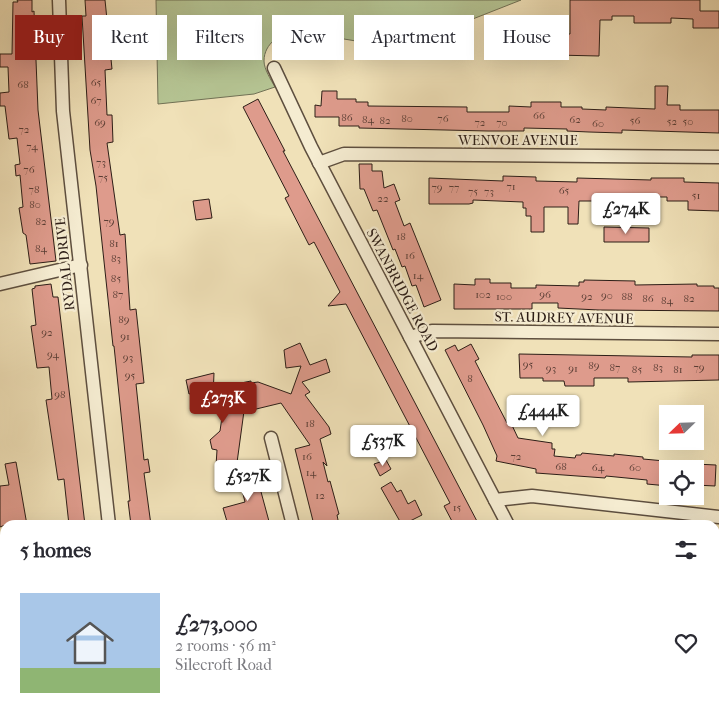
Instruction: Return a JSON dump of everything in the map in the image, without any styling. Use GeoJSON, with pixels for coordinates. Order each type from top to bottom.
{"type":"FeatureCollection","features":[{"type":"Feature","properties":{"kind":"street","name":"RYDAL DRIVE"},"geometry":{"type":"LineString","coordinates":[[59,0],[63,111],[108,520]]}},
{"type":"Feature","properties":{"kind":"street","name":"SWANBRIDGE ROAD"},"geometry":{"type":"LineString","coordinates":[[274,68],[319,163],[505,520]]}},
{"type":"Feature","properties":{"kind":"street","name":"WENVOE AVENUE"},"geometry":{"type":"LineString","coordinates":[[319,163],[344,154],[719,157]]}},
{"type":"Feature","properties":{"kind":"street"},"geometry":{"type":"LineString","coordinates":[[0,284],[81,265]]}},
{"type":"Feature","properties":{"kind":"street","name":"ST. AUDREY AVENUE"},"geometry":{"type":"LineString","coordinates":[[410,337],[432,331],[719,334]]}},
{"type":"Feature","properties":{"kind":"street"},"geometry":{"type":"LineString","coordinates":[[271,438],[292,520]]}},
{"type":"Feature","properties":{"kind":"street"},"geometry":{"type":"LineString","coordinates":[[495,500],[532,496],[719,517]]}},
{"type":"Feature","properties":{"kind":"green space"},"geometry":{"type":"Polygon","coordinates":[[[156,0],[521,0],[474,19],[474,15],[354,15],[354,41],[344,39],[344,15],[272,15],[272,42],[267,49],[264,61],[275,87],[254,94],[158,104],[157,60],[167,60],[167,15],[156,15],[156,0]]]}},
{"type":"Feature","properties":{"kind":"building"},"geometry":{"type":"Polygon","coordinates":[[[17,0],[32,0],[32,12],[34,11],[34,15],[15,15],[15,60],[36,60],[38,110],[56,261],[30,264],[26,235],[23,233],[19,208],[23,207],[20,175],[16,176],[15,165],[20,164],[17,138],[9,139],[5,106],[0,106],[0,93],[9,92],[8,67],[0,67],[0,54],[12,54],[13,2],[18,2],[17,0]]]}},
{"type":"Feature","properties":{"kind":"building"},"geometry":{"type":"Polygon","coordinates":[[[85,0],[105,0],[107,15],[92,15],[92,60],[111,60],[112,69],[105,70],[107,115],[112,115],[113,142],[107,143],[120,235],[125,234],[130,310],[136,309],[144,383],[136,384],[144,460],[148,459],[150,472],[144,473],[150,520],[130,520],[114,346],[96,186],[90,150],[82,16],[86,16],[85,0]]]}},
{"type":"Feature","properties":{"kind":"building"},"geometry":{"type":"Polygon","coordinates":[[[570,0],[700,0],[700,11],[719,11],[719,28],[693,28],[693,19],[671,18],[671,23],[634,23],[634,16],[612,16],[612,20],[600,20],[599,56],[569,55],[570,0]]]}},
{"type":"Feature","properties":{"kind":"building"},"geometry":{"type":"Polygon","coordinates":[[[655,86],[668,86],[667,105],[680,105],[680,110],[719,110],[719,133],[622,130],[622,133],[524,128],[524,131],[488,131],[359,128],[359,126],[339,126],[339,117],[315,117],[315,105],[321,106],[322,91],[337,91],[337,99],[356,99],[356,102],[368,102],[368,106],[467,107],[467,112],[509,112],[509,106],[531,107],[531,102],[561,102],[561,107],[582,107],[582,109],[606,110],[606,107],[655,109],[655,86]]]}},
{"type":"Feature","properties":{"kind":"building"},"geometry":{"type":"Polygon","coordinates":[[[258,99],[285,151],[283,151],[476,520],[451,520],[444,506],[450,503],[346,304],[328,306],[340,292],[314,242],[309,245],[285,198],[289,196],[243,107],[258,99]]]}},
{"type":"Feature","properties":{"kind":"building"},"geometry":{"type":"Polygon","coordinates":[[[359,164],[372,164],[372,171],[382,171],[384,188],[394,184],[400,200],[395,202],[404,226],[410,223],[441,300],[424,307],[416,285],[412,286],[405,266],[402,267],[395,249],[393,250],[377,210],[373,211],[364,189],[360,189],[359,164]]]}},
{"type":"Feature","properties":{"kind":"building"},"geometry":{"type":"Polygon","coordinates":[[[503,176],[536,177],[536,181],[577,182],[577,178],[651,180],[651,178],[684,178],[684,182],[719,183],[719,211],[688,210],[688,201],[667,201],[667,197],[646,197],[646,204],[615,204],[615,201],[579,201],[578,224],[568,224],[568,207],[544,207],[544,232],[531,232],[531,216],[526,216],[526,208],[523,208],[523,202],[473,200],[473,203],[469,204],[429,204],[429,178],[503,181],[503,176]]]}},
{"type":"Feature","properties":{"kind":"building"},"geometry":{"type":"Polygon","coordinates":[[[209,199],[212,218],[196,220],[193,201],[209,199]]]}},
{"type":"Feature","properties":{"kind":"building"},"geometry":{"type":"Polygon","coordinates":[[[604,227],[649,228],[649,242],[604,242],[604,227]]]}},
{"type":"Feature","properties":{"kind":"building"},"geometry":{"type":"Polygon","coordinates":[[[475,279],[490,279],[490,283],[511,283],[511,288],[536,288],[536,285],[579,286],[579,282],[584,282],[584,280],[635,281],[635,285],[697,284],[697,286],[714,286],[714,288],[719,288],[719,311],[558,308],[558,303],[532,303],[532,309],[454,309],[454,284],[475,285],[475,279]]]}},
{"type":"Feature","properties":{"kind":"building"},"geometry":{"type":"Polygon","coordinates":[[[51,284],[53,297],[58,297],[84,520],[68,520],[64,479],[58,480],[46,400],[52,399],[49,367],[37,368],[31,326],[36,325],[32,289],[35,286],[51,284]]]}},
{"type":"Feature","properties":{"kind":"building"},"geometry":{"type":"Polygon","coordinates":[[[300,343],[310,365],[326,359],[330,372],[302,382],[310,392],[305,395],[329,427],[331,434],[320,439],[327,466],[323,462],[328,482],[330,481],[339,514],[337,515],[338,520],[313,520],[295,449],[310,445],[281,403],[248,411],[241,383],[258,382],[291,394],[301,366],[286,368],[284,350],[300,343]]]}},
{"type":"Feature","properties":{"kind":"building"},"geometry":{"type":"Polygon","coordinates":[[[471,344],[479,359],[475,361],[507,423],[510,421],[518,438],[552,443],[552,449],[555,449],[554,456],[575,458],[576,455],[581,455],[582,453],[614,456],[614,454],[659,460],[659,485],[647,484],[647,480],[536,473],[536,469],[496,461],[497,456],[483,425],[445,350],[455,345],[458,351],[471,344]]]}},
{"type":"Feature","properties":{"kind":"building"},"geometry":{"type":"Polygon","coordinates":[[[519,354],[692,357],[692,355],[719,355],[719,380],[628,382],[628,378],[594,378],[594,386],[565,386],[564,381],[543,381],[543,378],[520,378],[519,354]]]}},
{"type":"Feature","properties":{"kind":"building"},"geometry":{"type":"Polygon","coordinates":[[[214,373],[213,398],[223,389],[244,411],[236,470],[218,475],[216,466],[217,450],[212,449],[210,440],[220,431],[223,410],[205,390],[189,394],[186,380],[214,373]]]}},
{"type":"Feature","properties":{"kind":"building"},"geometry":{"type":"Polygon","coordinates":[[[386,460],[391,469],[380,476],[374,464],[386,460]]]}},
{"type":"Feature","properties":{"kind":"building"},"geometry":{"type":"Polygon","coordinates":[[[16,462],[26,520],[0,520],[0,486],[9,485],[5,464],[16,462]]]}},
{"type":"Feature","properties":{"kind":"building"},"geometry":{"type":"Polygon","coordinates":[[[704,464],[716,465],[715,486],[704,485],[704,464]]]}},
{"type":"Feature","properties":{"kind":"building"},"geometry":{"type":"Polygon","coordinates":[[[254,466],[269,520],[227,520],[223,508],[245,502],[237,470],[254,466]]]}},
{"type":"Feature","properties":{"kind":"building"},"geometry":{"type":"Polygon","coordinates":[[[391,482],[397,492],[401,490],[408,504],[415,500],[422,515],[412,520],[399,520],[381,488],[391,482]]]}}]}
